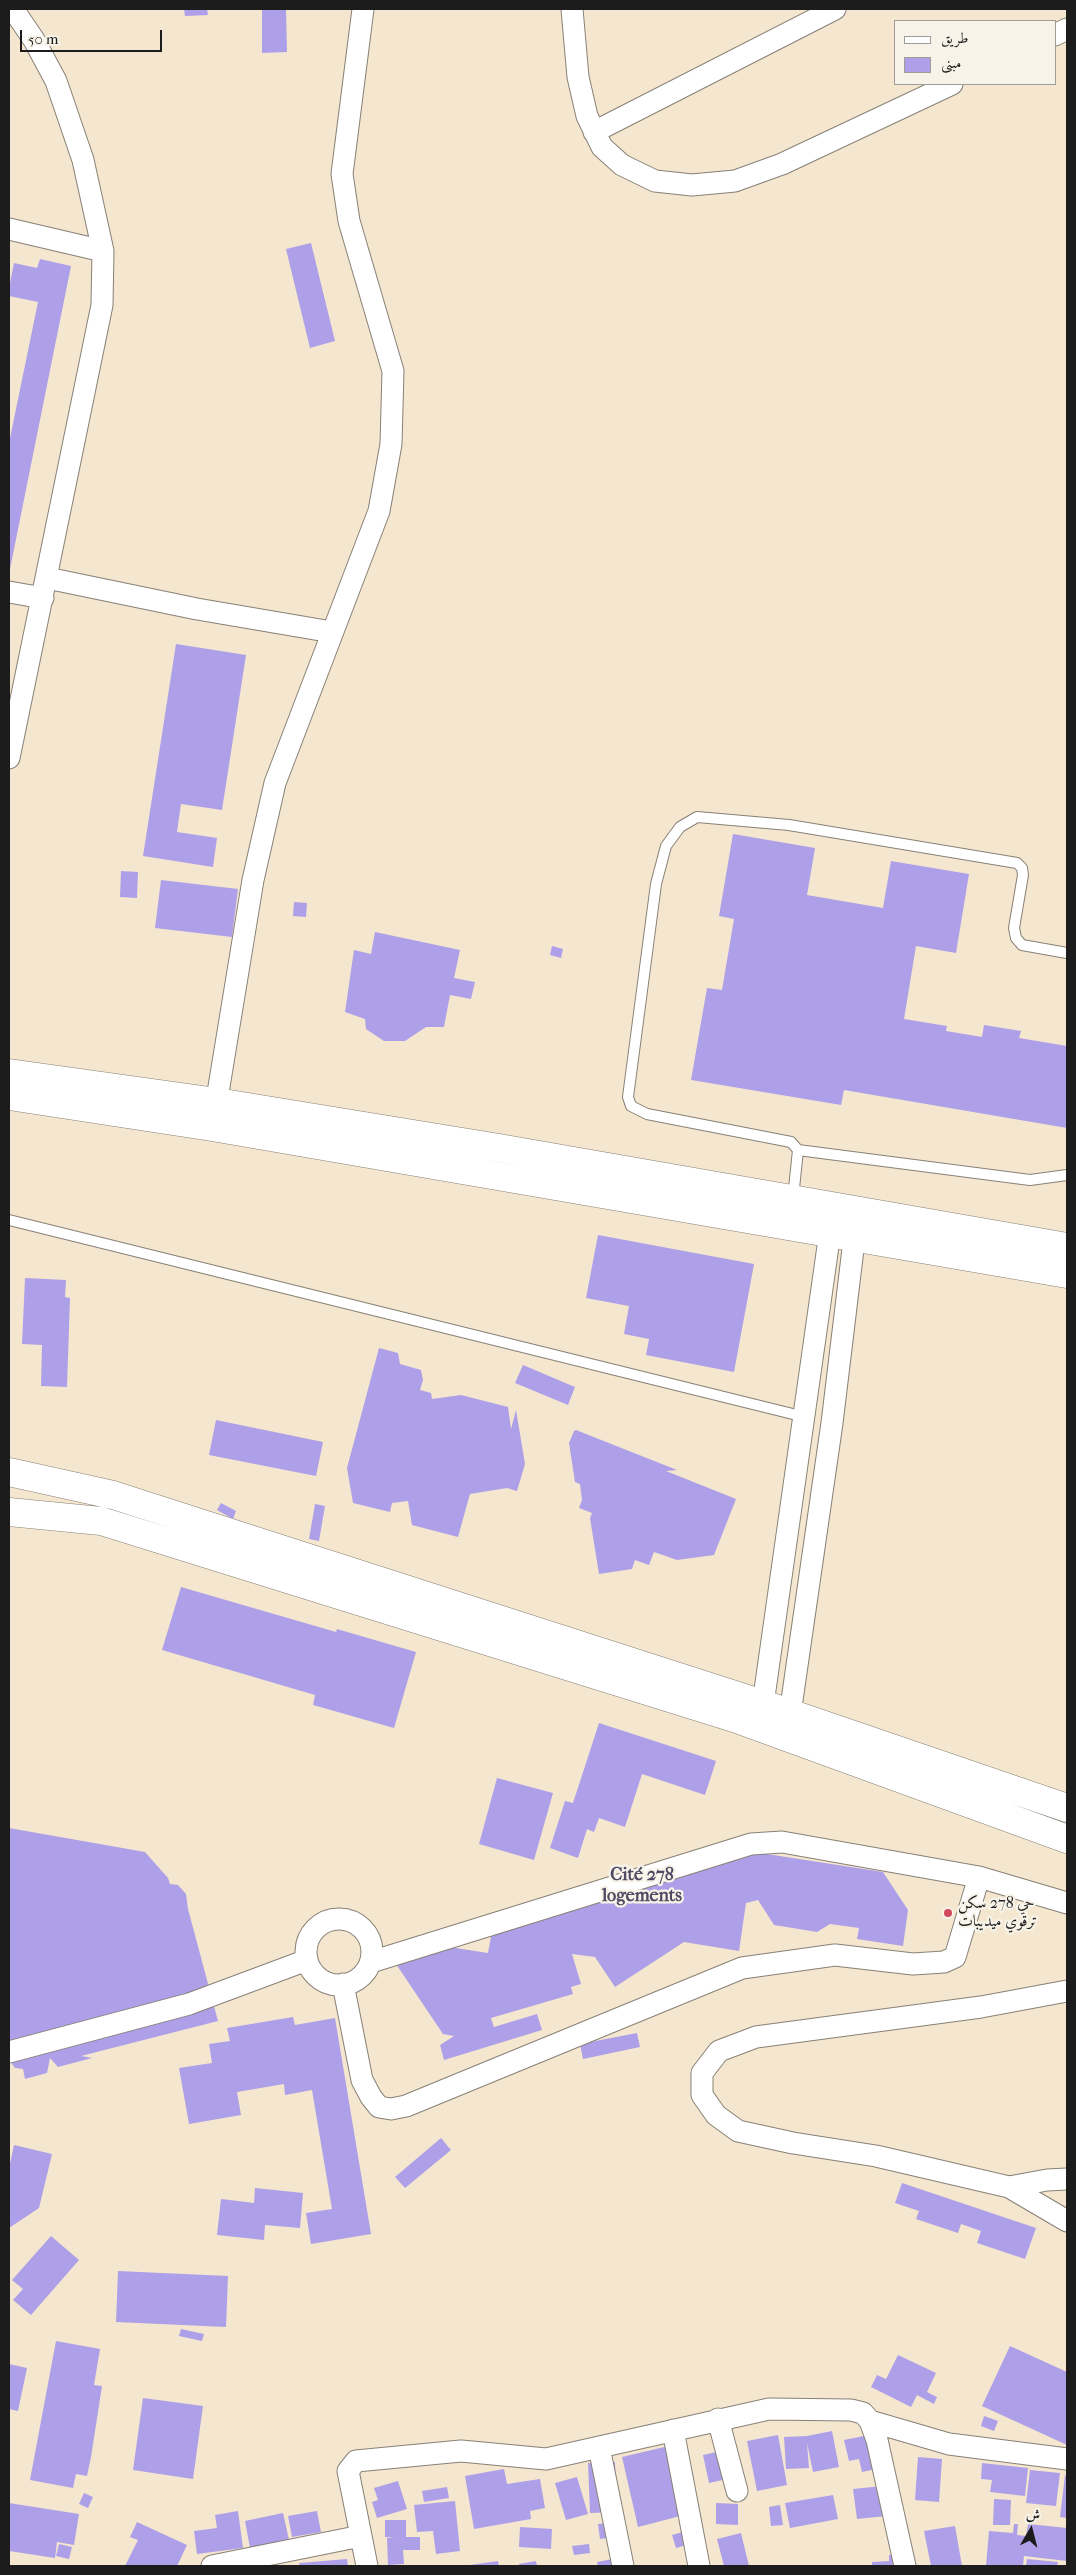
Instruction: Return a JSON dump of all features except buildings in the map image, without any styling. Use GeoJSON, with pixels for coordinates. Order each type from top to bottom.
{"type":"FeatureCollection","features":[{"type":"Feature","properties":{"kind":"main road"},"geometry":{"type":"LineString","coordinates":[[9,1073],[495,1175],[844,1222],[1067,1247]]}},
{"type":"Feature","properties":{"kind":"main road"},"geometry":{"type":"LineString","coordinates":[[9,1096],[215,1115],[499,1148],[792,1201],[844,1222],[1067,1274]]}},
{"type":"Feature","properties":{"kind":"main road"},"geometry":{"type":"LineString","coordinates":[[495,1175],[499,1148]]}},
{"type":"Feature","properties":{"kind":"main road"},"geometry":{"type":"LineString","coordinates":[[9,1472],[112,1495],[763,1704],[1067,1808]]}},
{"type":"Feature","properties":{"kind":"main road"},"geometry":{"type":"LineString","coordinates":[[9,1512],[39,1514],[111,1524],[740,1720],[1067,1839]]}},
{"type":"Feature","properties":{"kind":"street"},"geometry":{"type":"LineString","coordinates":[[9,758],[102,305],[103,251],[83,160],[56,81],[34,40],[13,9]]}},
{"type":"Feature","properties":{"kind":"street"},"geometry":{"type":"LineString","coordinates":[[215,1115],[253,880],[275,783],[379,511],[391,444],[393,371],[349,221],[342,174],[363,9]]}},
{"type":"Feature","properties":{"kind":"street"},"geometry":{"type":"LineString","coordinates":[[572,9],[578,77],[587,116],[594,132],[602,146],[622,165],[655,180],[692,185],[735,181],[782,164],[950,85]]}},
{"type":"Feature","properties":{"kind":"street"},"geometry":{"type":"LineString","coordinates":[[594,132],[835,9]]}},
{"type":"Feature","properties":{"kind":"street"},"geometry":{"type":"LineString","coordinates":[[9,229],[103,251]]}},
{"type":"Feature","properties":{"kind":"street"},"geometry":{"type":"LineString","coordinates":[[9,592],[45,588],[196,609],[332,632]]}},
{"type":"Feature","properties":{"kind":"street"},"geometry":{"type":"LineString","coordinates":[[763,1704],[805,1417],[844,1222]]}},
{"type":"Feature","properties":{"kind":"street"},"geometry":{"type":"LineString","coordinates":[[790,1714],[832,1423],[844,1222]]}},
{"type":"Feature","properties":{"kind":"street"},"geometry":{"type":"LineString","coordinates":[[805,1417],[832,1423]]}},
{"type":"Feature","properties":{"kind":"street"},"geometry":{"type":"LineString","coordinates":[[370,1962],[751,1844],[782,1842],[979,1877],[1067,1903]]}},
{"type":"Feature","properties":{"kind":"street"},"geometry":{"type":"LineString","coordinates":[[343,1984],[362,2080],[379,2107],[391,2109],[406,2106],[742,1968],[835,1955],[913,1964],[944,1962],[955,1957],[979,1877]]}},
{"type":"Feature","properties":{"kind":"street"},"geometry":{"type":"LineString","coordinates":[[335,1919],[354,1922],[362,1927],[371,1944],[370,1962],[360,1977],[343,1984],[324,1981],[316,1976],[307,1960],[308,1941],[312,1933],[326,1921],[335,1919]]}},
{"type":"Feature","properties":{"kind":"street"},"geometry":{"type":"LineString","coordinates":[[9,2052],[189,2004],[307,1960]]}},
{"type":"Feature","properties":{"kind":"street"},"geometry":{"type":"LineString","coordinates":[[1067,1991],[981,2007],[756,2037],[719,2051],[702,2073],[702,2095],[716,2115],[738,2131],[793,2143],[876,2156],[1009,2187],[1067,2221]]}},
{"type":"Feature","properties":{"kind":"street"},"geometry":{"type":"LineString","coordinates":[[1009,2187],[1047,2180],[1067,2179]]}},
{"type":"Feature","properties":{"kind":"street"},"geometry":{"type":"LineString","coordinates":[[367,2566],[348,2471],[356,2461],[461,2451],[546,2459],[718,2419],[769,2409],[787,2409],[851,2410],[862,2413],[870,2421],[878,2440],[905,2566]]}},
{"type":"Feature","properties":{"kind":"street"},"geometry":{"type":"LineString","coordinates":[[718,2419],[737,2492]]}},
{"type":"Feature","properties":{"kind":"street"},"geometry":{"type":"LineString","coordinates":[[870,2421],[949,2444],[1067,2459]]}},
{"type":"Feature","properties":{"kind":"street"},"geometry":{"type":"LineString","coordinates":[[673,2430],[699,2566]]}},
{"type":"Feature","properties":{"kind":"street"},"geometry":{"type":"LineString","coordinates":[[599,2447],[623,2566]]}},
{"type":"Feature","properties":{"kind":"street"},"geometry":{"type":"LineString","coordinates":[[212,2566],[361,2536]]}},
{"type":"Feature","properties":{"kind":"lane"},"geometry":{"type":"LineString","coordinates":[[1067,953],[1022,945],[1016,938],[1014,928],[1022,875],[1022,868],[1017,863],[789,825],[697,817],[680,827],[666,846],[656,884],[628,1097],[630,1106],[647,1114],[791,1142],[798,1150],[1030,1180],[1067,1175]]}},
{"type":"Feature","properties":{"kind":"lane"},"geometry":{"type":"LineString","coordinates":[[792,1201],[798,1150]]}},
{"type":"Feature","properties":{"kind":"lane"},"geometry":{"type":"LineString","coordinates":[[9,1220],[805,1417]]}},
{"type":"Feature","properties":{"kind":"place","name":"حي 278 سكن ترقوي ميديبات"},"geometry":{"type":"Point","coordinates":[948,1913]}},
{"type":"Feature","properties":{"kind":"district","name":"Cité 278 logements"},"geometry":{"type":"Point","coordinates":[642,1886]}}]}
